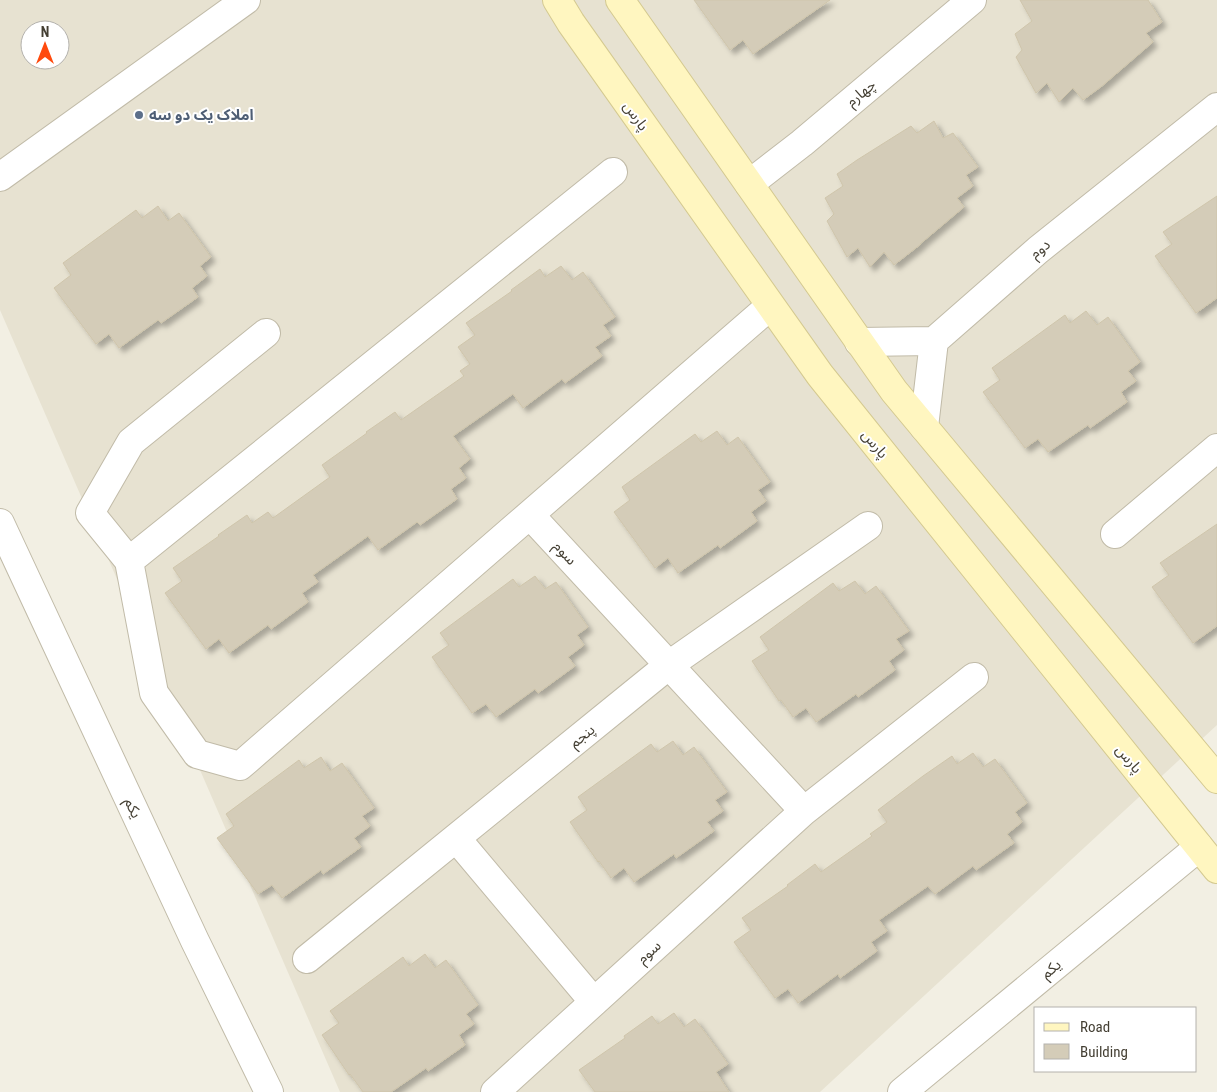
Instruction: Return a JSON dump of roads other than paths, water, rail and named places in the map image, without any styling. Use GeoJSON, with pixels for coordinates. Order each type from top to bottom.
{"type":"FeatureCollection","features":[{"type":"Feature","properties":{"kind":"street"},"geometry":{"type":"LineString","coordinates":[[0,177],[246,0]]}},
{"type":"Feature","properties":{"kind":"street","name":"پارس"},"geometry":{"type":"LineString","coordinates":[[557,0],[571,23],[820,375],[1217,869]]}},
{"type":"Feature","properties":{"kind":"street"},"geometry":{"type":"LineString","coordinates":[[620,0],[894,391],[1217,779]]}},
{"type":"Feature","properties":{"kind":"street","name":"چهارم"},"geometry":{"type":"LineString","coordinates":[[749,184],[802,143],[972,0]]}},
{"type":"Feature","properties":{"kind":"street","name":"دوم"},"geometry":{"type":"LineString","coordinates":[[934,341],[1038,250],[1217,107]]}},
{"type":"Feature","properties":{"kind":"street"},"geometry":{"type":"LineString","coordinates":[[129,561],[613,172]]}},
{"type":"Feature","properties":{"kind":"street"},"geometry":{"type":"LineString","coordinates":[[266,334],[130,442],[90,513],[129,561],[154,693],[197,754],[240,766],[770,306]]}},
{"type":"Feature","properties":{"kind":"street"},"geometry":{"type":"LineString","coordinates":[[860,342],[934,341],[924,427]]}},
{"type":"Feature","properties":{"kind":"street"},"geometry":{"type":"LineString","coordinates":[[1115,534],[1217,448]]}},
{"type":"Feature","properties":{"kind":"street","name":"سوم"},"geometry":{"type":"LineString","coordinates":[[530,515],[804,811]]}},
{"type":"Feature","properties":{"kind":"street","name":"یکم"},"geometry":{"type":"LineString","coordinates":[[0,523],[195,941],[269,1092]]}},
{"type":"Feature","properties":{"kind":"street","name":"پنجم"},"geometry":{"type":"LineString","coordinates":[[307,959],[669,665],[868,526]]}},
{"type":"Feature","properties":{"kind":"street","name":"سوم"},"geometry":{"type":"LineString","coordinates":[[495,1092],[804,811],[974,677]]}},
{"type":"Feature","properties":{"kind":"street"},"geometry":{"type":"LineString","coordinates":[[456,838],[594,1002]]}},
{"type":"Feature","properties":{"kind":"street","name":"یکم"},"geometry":{"type":"LineString","coordinates":[[902,1092],[1199,847]]}},
{"type":"Feature","properties":{"kind":"place","name":"املاک یک دو سه"},"geometry":{"type":"Point","coordinates":[139,115]}}]}
